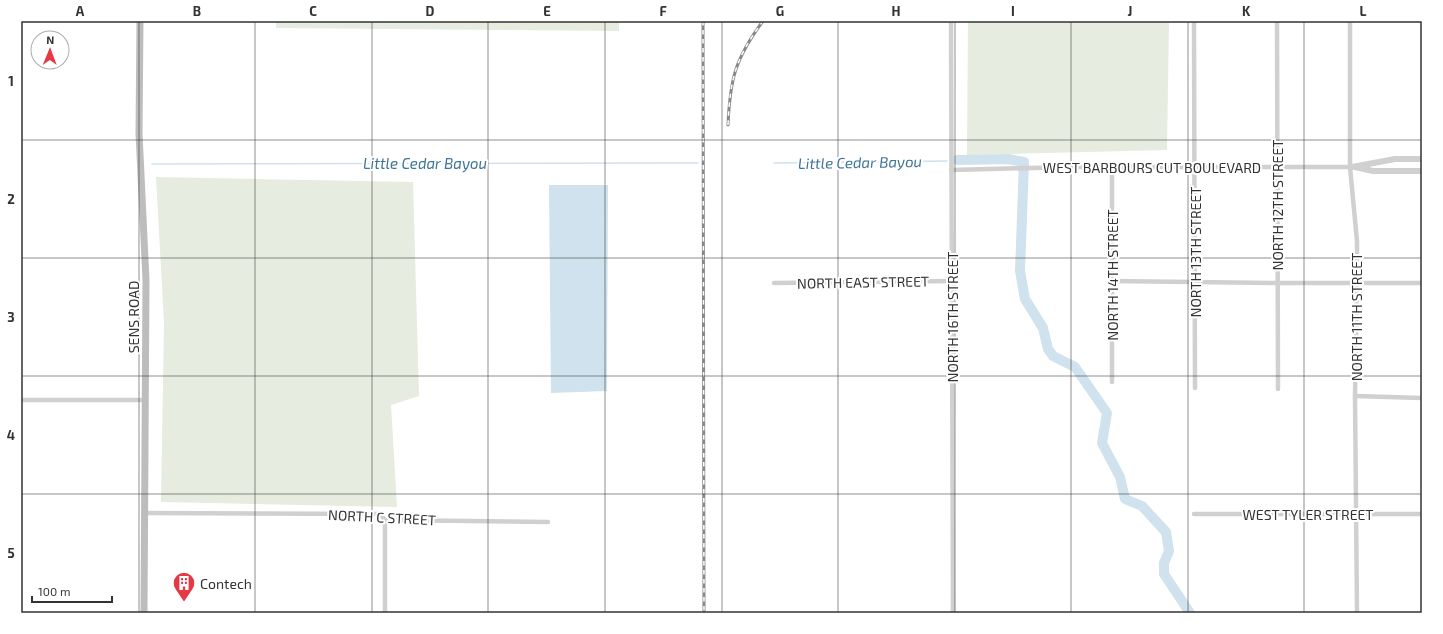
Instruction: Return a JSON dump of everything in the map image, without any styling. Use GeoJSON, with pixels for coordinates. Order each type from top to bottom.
{"type":"FeatureCollection","features":[{"type":"Feature","properties":{"kind":"main road","name":"SENS ROAD"},"geometry":{"type":"LineString","coordinates":[[140,21],[139,133],[146,280],[144,613]]}},
{"type":"Feature","properties":{"kind":"street","name":"NORTH 16TH STREET"},"geometry":{"type":"LineString","coordinates":[[952,21],[951,170],[953,613]]}},
{"type":"Feature","properties":{"kind":"street","name":"NORTH 13TH STREET"},"geometry":{"type":"LineString","coordinates":[[1194,21],[1195,388]]}},
{"type":"Feature","properties":{"kind":"street","name":"NORTH 12TH STREET"},"geometry":{"type":"LineString","coordinates":[[1277,21],[1278,389]]}},
{"type":"Feature","properties":{"kind":"street","name":"NORTH 11TH STREET"},"geometry":{"type":"LineString","coordinates":[[1350,21],[1351,167],[1357,240],[1357,613]]}},
{"type":"Feature","properties":{"kind":"street","name":"WEST BARBOURS CUT BOULEVARD"},"geometry":{"type":"LineString","coordinates":[[1351,167],[1394,159],[1422,158]]}},
{"type":"Feature","properties":{"kind":"street","name":"WEST BARBOURS CUT BOULEVARD"},"geometry":{"type":"LineString","coordinates":[[951,170],[1015,168],[1277,166],[1351,167],[1373,171],[1422,171]]}},
{"type":"Feature","properties":{"kind":"street","name":"NORTH 14TH STREET"},"geometry":{"type":"LineString","coordinates":[[1112,167],[1112,382]]}},
{"type":"Feature","properties":{"kind":"street","name":"NORTH EAST STREET"},"geometry":{"type":"LineString","coordinates":[[774,283],[952,281]]}},
{"type":"Feature","properties":{"kind":"street"},"geometry":{"type":"LineString","coordinates":[[1112,281],[1422,283]]}},
{"type":"Feature","properties":{"kind":"street"},"geometry":{"type":"LineString","coordinates":[[1356,396],[1422,398]]}},
{"type":"Feature","properties":{"kind":"street"},"geometry":{"type":"LineString","coordinates":[[21,400],[146,400]]}},
{"type":"Feature","properties":{"kind":"street","name":"NORTH C STREET"},"geometry":{"type":"LineString","coordinates":[[144,512],[380,514],[385,520],[548,522]]}},
{"type":"Feature","properties":{"kind":"street","name":"WEST TYLER STREET"},"geometry":{"type":"LineString","coordinates":[[1194,514],[1422,514]]}},
{"type":"Feature","properties":{"kind":"street"},"geometry":{"type":"LineString","coordinates":[[385,520],[385,613]]}},
{"type":"Feature","properties":{"kind":"shaded area"},"geometry":{"type":"Polygon","coordinates":[[[276,21],[619,21],[619,31],[276,28],[276,21]]]}},
{"type":"Feature","properties":{"kind":"shaded area"},"geometry":{"type":"Polygon","coordinates":[[[968,21],[1169,21],[1167,150],[967,155],[968,21]]]}},
{"type":"Feature","properties":{"kind":"shaded area"},"geometry":{"type":"Polygon","coordinates":[[[156,177],[413,182],[419,396],[391,405],[397,507],[161,502],[164,323],[156,177]]]}},
{"type":"Feature","properties":{"kind":"water"},"geometry":{"type":"Polygon","coordinates":[[[549,185],[608,185],[607,391],[551,393],[549,185]]]}},
{"type":"Feature","properties":{"kind":"waterway","name":"Little Cedar Bayou"},"geometry":{"type":"LineString","coordinates":[[957,160],[1008,159],[1024,162],[1020,271],[1025,299],[1043,328],[1048,349],[1053,356],[1075,367],[1107,413],[1102,443],[1120,477],[1125,499],[1142,506],[1166,532],[1169,551],[1164,563],[1164,574],[1190,613]]}},
{"type":"Feature","properties":{"kind":"waterway","name":"Little Cedar Bayou"},"geometry":{"type":"LineString","coordinates":[[774,163],[947,161]]}},
{"type":"Feature","properties":{"kind":"waterway","name":"Little Cedar Bayou"},"geometry":{"type":"LineString","coordinates":[[152,164],[698,163]]}},
{"type":"Feature","properties":{"kind":"railway"},"geometry":{"type":"LineString","coordinates":[[703,21],[704,613]]}},
{"type":"Feature","properties":{"kind":"railway"},"geometry":{"type":"LineString","coordinates":[[728,125],[730,95],[740,58],[763,21]]}},
{"type":"Feature","properties":{"kind":"place","name":"Contech"},"geometry":{"type":"Point","coordinates":[184,602]}}]}
